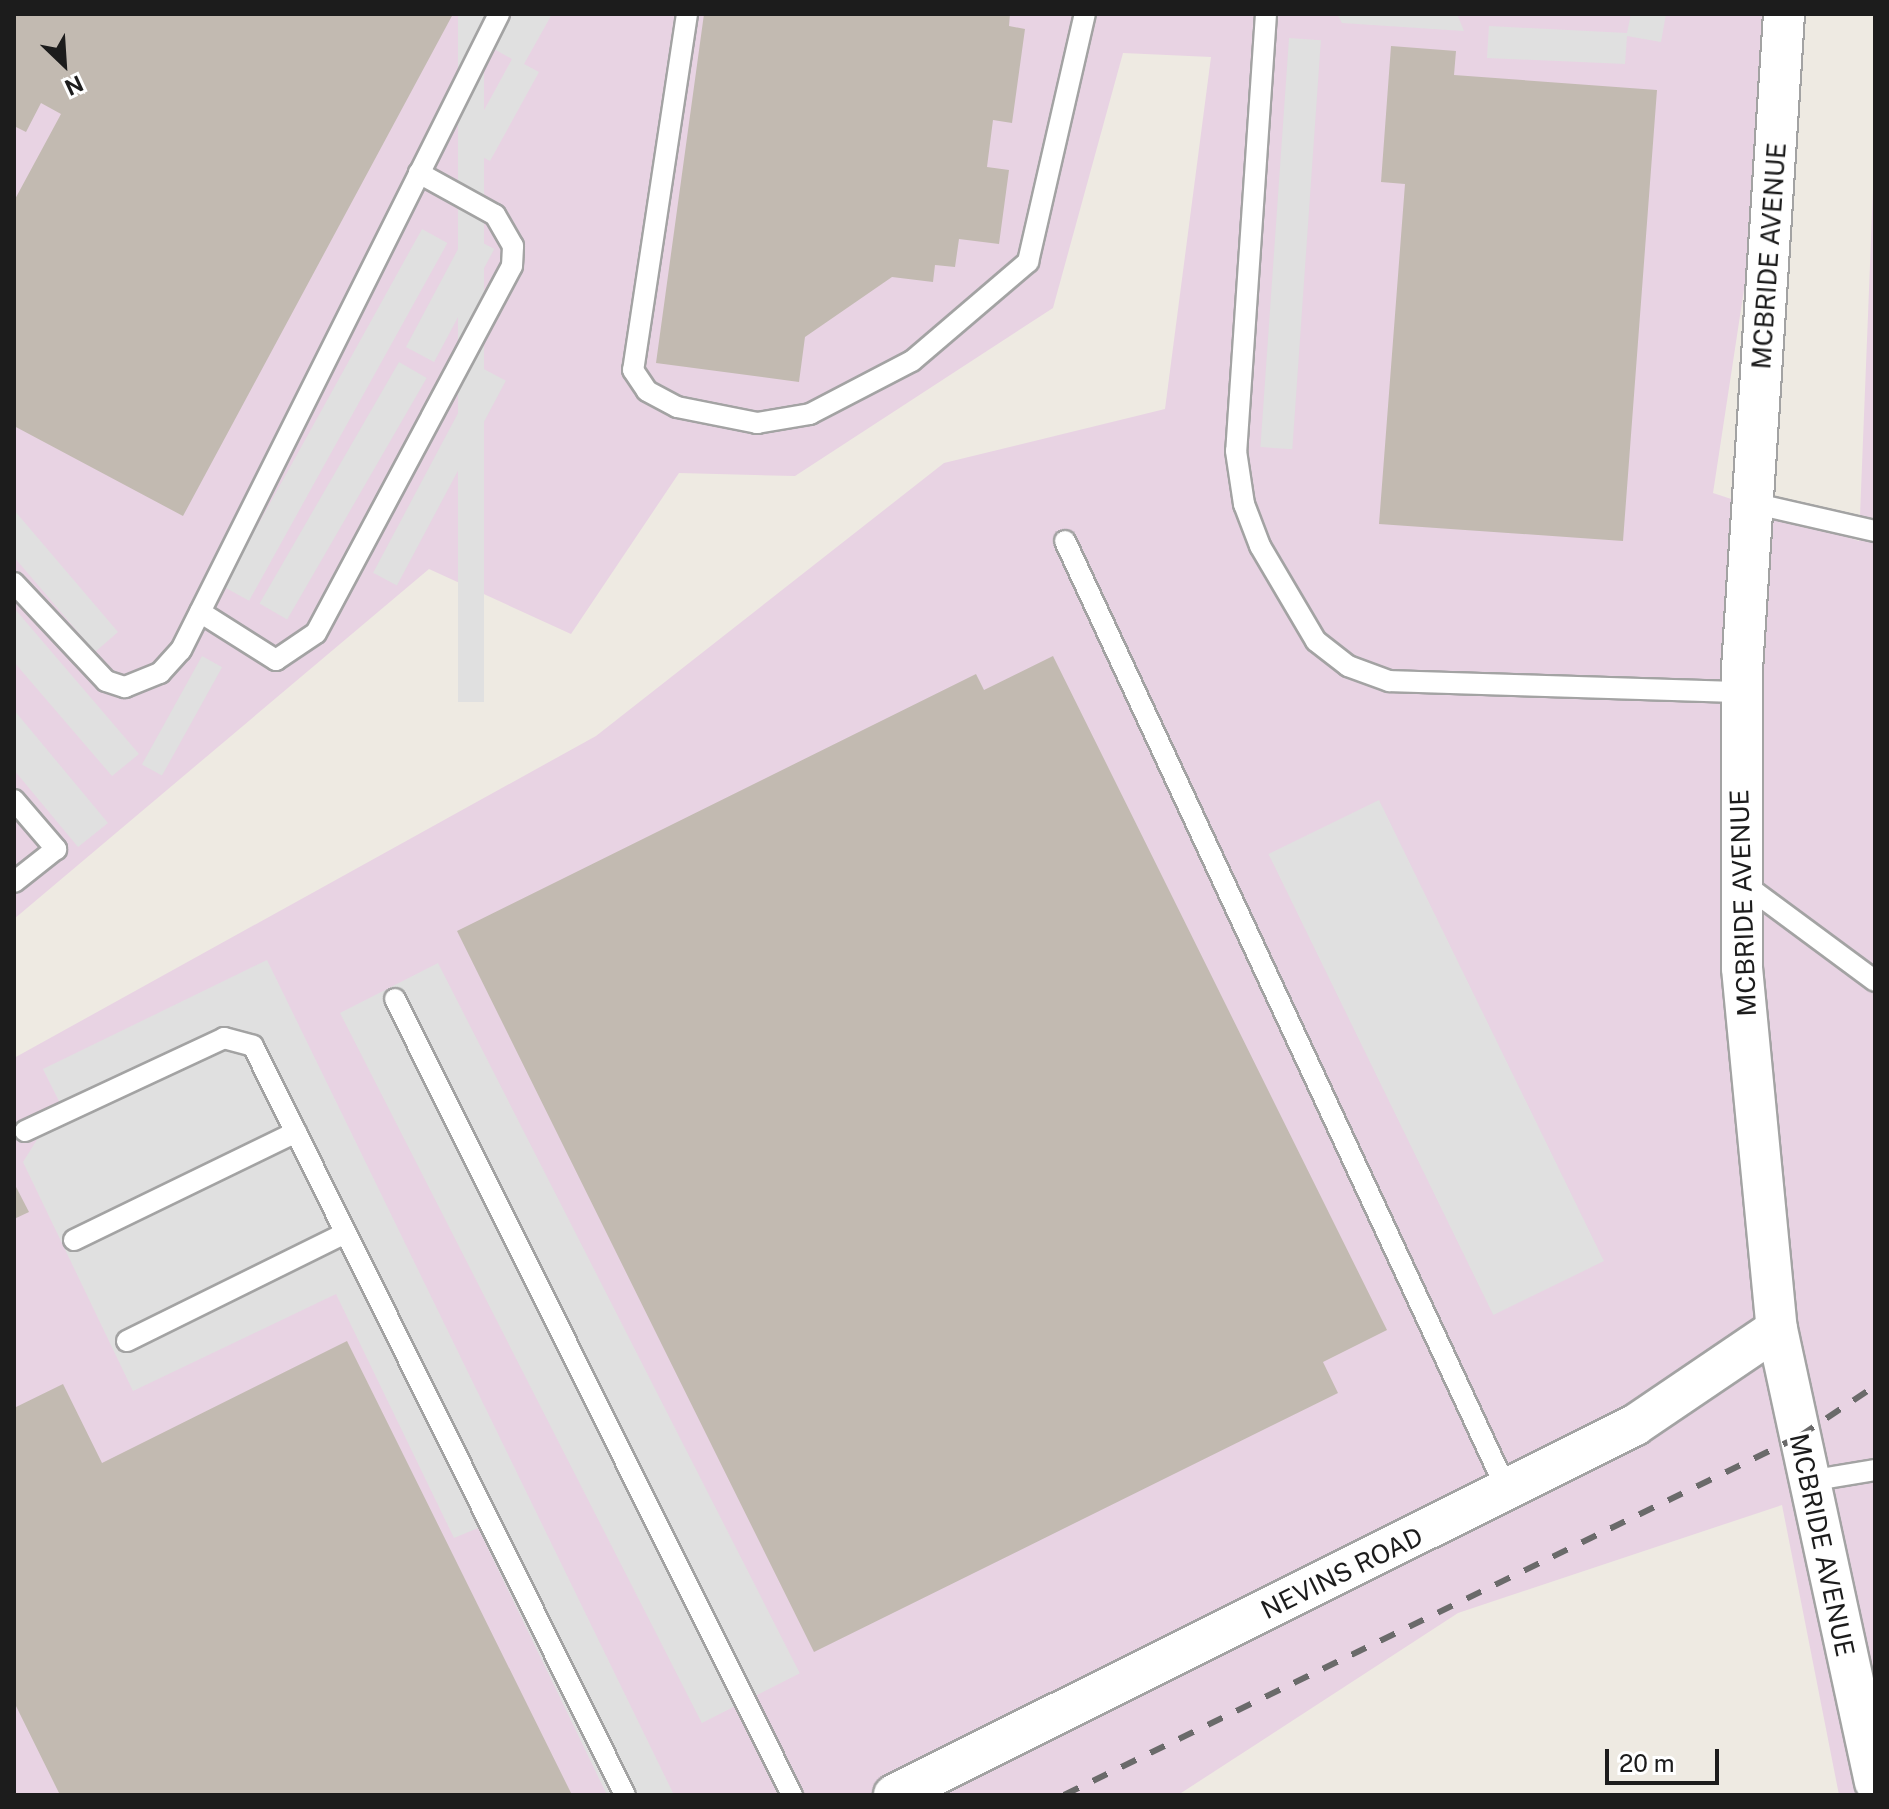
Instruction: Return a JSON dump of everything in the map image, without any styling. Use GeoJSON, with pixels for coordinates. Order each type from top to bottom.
{"type":"FeatureCollection","features":[{"type":"Feature","properties":{"kind":"street","name":"MCBRIDE AVENUE"},"geometry":{"type":"LineString","coordinates":[[1784,14],[1742,692],[1739,880],[1777,1329],[1875,1781]]}},
{"type":"Feature","properties":{"kind":"street","name":"NEVINS ROAD"},"geometry":{"type":"LineString","coordinates":[[894,1795],[1677,1402],[1777,1329]]}},
{"type":"Feature","properties":{"kind":"lane"},"geometry":{"type":"LineString","coordinates":[[14,583],[87,668],[125,687],[160,673],[200,612],[499,14]]}},
{"type":"Feature","properties":{"kind":"lane"},"geometry":{"type":"LineString","coordinates":[[687,14],[633,370],[647,391],[677,407],[757,423],[810,414],[912,361],[1028,262],[1085,14]]}},
{"type":"Feature","properties":{"kind":"lane"},"geometry":{"type":"LineString","coordinates":[[1266,14],[1236,451],[1244,504],[1260,546],[1316,641],[1348,666],[1389,681],[1742,692]]}},
{"type":"Feature","properties":{"kind":"lane"},"geometry":{"type":"LineString","coordinates":[[200,612],[276,660],[316,633],[512,266],[513,246],[495,215],[419,173]]}},
{"type":"Feature","properties":{"kind":"lane"},"geometry":{"type":"LineString","coordinates":[[1752,503],[1875,531]]}},
{"type":"Feature","properties":{"kind":"lane"},"geometry":{"type":"LineString","coordinates":[[1065,541],[1507,1490]]}},
{"type":"Feature","properties":{"kind":"lane"},"geometry":{"type":"LineString","coordinates":[[14,800],[56,849],[14,882]]}},
{"type":"Feature","properties":{"kind":"lane"},"geometry":{"type":"LineString","coordinates":[[1739,880],[1875,981]]}},
{"type":"Feature","properties":{"kind":"lane"},"geometry":{"type":"LineString","coordinates":[[395,999],[792,1795]]}},
{"type":"Feature","properties":{"kind":"lane"},"geometry":{"type":"LineString","coordinates":[[25,1131],[224,1038],[253,1046],[625,1795]]}},
{"type":"Feature","properties":{"kind":"lane"},"geometry":{"type":"LineString","coordinates":[[74,1240],[296,1132]]}},
{"type":"Feature","properties":{"kind":"lane"},"geometry":{"type":"LineString","coordinates":[[127,1341],[346,1233]]}},
{"type":"Feature","properties":{"kind":"lane"},"geometry":{"type":"LineString","coordinates":[[1809,1481],[1875,1470]]}},
{"type":"Feature","properties":{"kind":"shaded area"},"geometry":{"type":"Polygon","coordinates":[[[14,14],[1786,14],[1713,493],[1859,541],[1875,139],[1875,1795],[1839,1795],[1782,1505],[1458,1613],[1178,1795],[14,1795],[14,1058],[596,736],[944,463],[1165,409],[1211,57],[1123,53],[1053,308],[795,476],[679,473],[571,634],[429,569],[14,919],[14,14]]]}},
{"type":"Feature","properties":{"kind":"shaded area"},"geometry":{"type":"Polygon","coordinates":[[[458,14],[484,14],[484,702],[458,702],[458,14]]]}},
{"type":"Feature","properties":{"kind":"shaded area"},"geometry":{"type":"Polygon","coordinates":[[[513,14],[552,14],[524,64],[539,72],[490,161],[464,147],[512,59],[494,49],[513,14]]]}},
{"type":"Feature","properties":{"kind":"shaded area"},"geometry":{"type":"Polygon","coordinates":[[[1337,14],[1457,14],[1464,31],[1342,23],[1337,14]]]}},
{"type":"Feature","properties":{"kind":"shaded area"},"geometry":{"type":"Polygon","coordinates":[[[1631,14],[1666,14],[1661,42],[1627,36],[1625,64],[1487,58],[1489,26],[1627,33],[1631,14]]]}},
{"type":"Feature","properties":{"kind":"shaded area"},"geometry":{"type":"Polygon","coordinates":[[[1289,38],[1321,40],[1292,449],[1260,447],[1289,38]]]}},
{"type":"Feature","properties":{"kind":"shaded area"},"geometry":{"type":"Polygon","coordinates":[[[422,229],[447,243],[249,601],[224,587],[422,229]]]}},
{"type":"Feature","properties":{"kind":"shaded area"},"geometry":{"type":"Polygon","coordinates":[[[466,234],[494,249],[434,362],[406,347],[466,234]]]}},
{"type":"Feature","properties":{"kind":"shaded area"},"geometry":{"type":"Polygon","coordinates":[[[399,362],[427,378],[287,620],[260,604],[399,362]]]}},
{"type":"Feature","properties":{"kind":"shaded area"},"geometry":{"type":"Polygon","coordinates":[[[482,368],[506,381],[397,586],[373,573],[482,368]]]}},
{"type":"Feature","properties":{"kind":"shaded area"},"geometry":{"type":"Polygon","coordinates":[[[14,510],[118,632],[95,652],[14,557],[14,510]]]}},
{"type":"Feature","properties":{"kind":"shaded area"},"geometry":{"type":"Polygon","coordinates":[[[14,608],[139,754],[112,776],[14,662],[14,608]]]}},
{"type":"Feature","properties":{"kind":"shaded area"},"geometry":{"type":"Polygon","coordinates":[[[202,656],[222,667],[162,776],[142,764],[202,656]]]}},
{"type":"Feature","properties":{"kind":"shaded area"},"geometry":{"type":"Polygon","coordinates":[[[14,710],[108,823],[78,847],[14,770],[14,710]]]}},
{"type":"Feature","properties":{"kind":"shaded area"},"geometry":{"type":"Polygon","coordinates":[[[1379,800],[1604,1261],[1493,1315],[1268,854],[1379,800]]]}},
{"type":"Feature","properties":{"kind":"shaded area"},"geometry":{"type":"Polygon","coordinates":[[[267,960],[674,1795],[607,1795],[478,1528],[454,1538],[336,1294],[133,1391],[23,1162],[60,1103],[43,1069],[267,960]]]}},
{"type":"Feature","properties":{"kind":"shaded area"},"geometry":{"type":"Polygon","coordinates":[[[438,963],[800,1673],[702,1723],[340,1013],[438,963]]]}},
{"type":"Feature","properties":{"kind":"building"},"geometry":{"type":"Polygon","coordinates":[[[14,14],[453,14],[183,516],[14,426],[14,201],[61,114],[41,103],[26,132],[14,126],[14,14]]]}},
{"type":"Feature","properties":{"kind":"building"},"geometry":{"type":"Polygon","coordinates":[[[704,14],[1010,14],[1009,26],[1025,29],[1012,123],[993,120],[987,167],[1009,170],[999,244],[959,239],[955,267],[935,265],[933,282],[892,277],[805,337],[799,382],[656,363],[704,14]]]}},
{"type":"Feature","properties":{"kind":"building"},"geometry":{"type":"Polygon","coordinates":[[[1391,46],[1456,51],[1454,75],[1657,90],[1623,541],[1379,524],[1405,184],[1381,182],[1391,46]]]}},
{"type":"Feature","properties":{"kind":"building"},"geometry":{"type":"Polygon","coordinates":[[[1053,656],[1387,1330],[1323,1362],[1338,1393],[814,1652],[457,931],[976,674],[984,690],[1053,656]]]}},
{"type":"Feature","properties":{"kind":"building"},"geometry":{"type":"Polygon","coordinates":[[[14,1183],[29,1212],[14,1219],[14,1183]]]}},
{"type":"Feature","properties":{"kind":"building"},"geometry":{"type":"Polygon","coordinates":[[[347,1341],[572,1795],[60,1795],[14,1702],[14,1408],[63,1384],[102,1463],[347,1341]]]}},
{"type":"Feature","properties":{"kind":"railway"},"geometry":{"type":"LineString","coordinates":[[1064,1795],[1800,1436],[1875,1386]]}}]}
